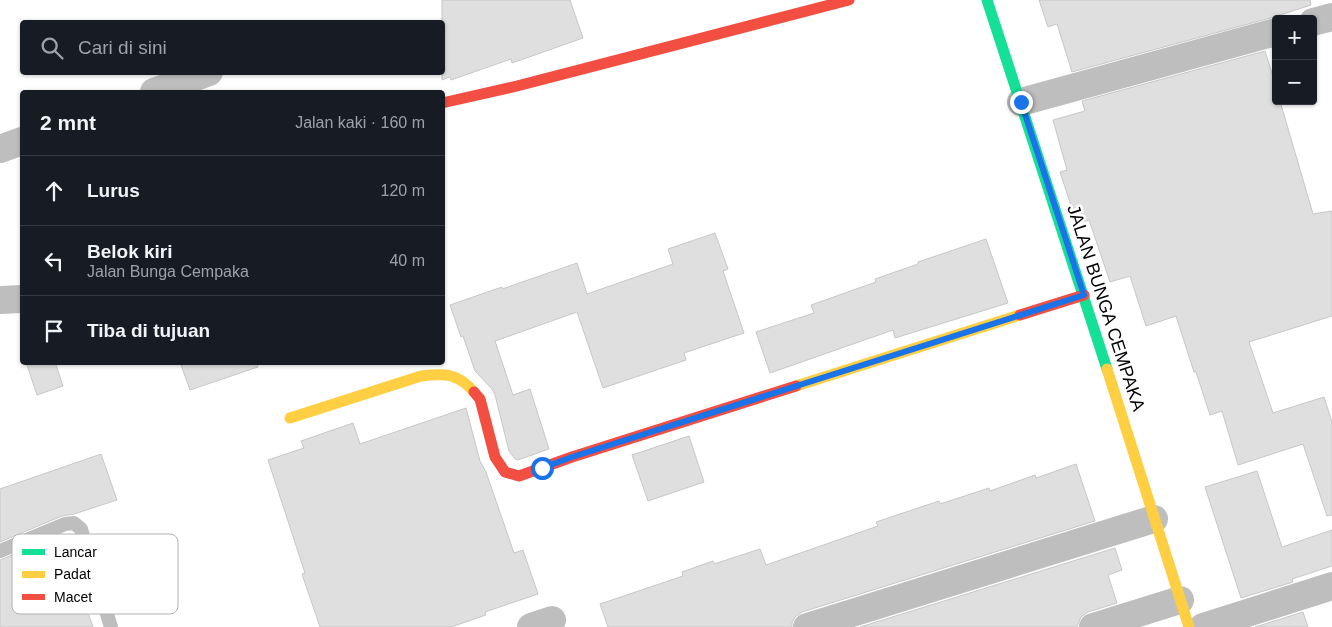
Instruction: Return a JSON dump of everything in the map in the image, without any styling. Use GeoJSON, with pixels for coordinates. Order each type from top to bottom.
{"type":"FeatureCollection","features":[{"type":"Feature","properties":{"kind":"street"},"geometry":{"type":"LineString","coordinates":[[445,102],[518,86],[849,0]]}},
{"type":"Feature","properties":{"kind":"street","name":"JALAN BUNGA CEMPAKA"},"geometry":{"type":"LineString","coordinates":[[987,0],[1084,295],[1189,627]]}},
{"type":"Feature","properties":{"kind":"street"},"geometry":{"type":"LineString","coordinates":[[1317,21],[1332,17]]}},
{"type":"Feature","properties":{"kind":"street"},"geometry":{"type":"LineString","coordinates":[[1021,102],[1272,33]]}},
{"type":"Feature","properties":{"kind":"street"},"geometry":{"type":"LineString","coordinates":[[160,90],[201,75]]}},
{"type":"Feature","properties":{"kind":"street"},"geometry":{"type":"LineString","coordinates":[[0,149],[20,142]]}},
{"type":"Feature","properties":{"kind":"street"},"geometry":{"type":"LineString","coordinates":[[290,418],[421,376],[436,374],[452,375],[468,385],[480,399],[495,457],[505,472],[519,476],[572,457],[1084,295]]}},
{"type":"Feature","properties":{"kind":"street"},"geometry":{"type":"LineString","coordinates":[[0,300],[20,299]]}},
{"type":"Feature","properties":{"kind":"street"},"geometry":{"type":"LineString","coordinates":[[807,627],[1154,519]]}},
{"type":"Feature","properties":{"kind":"street"},"geometry":{"type":"LineString","coordinates":[[1203,627],[1332,586]]}},
{"type":"Feature","properties":{"kind":"street"},"geometry":{"type":"LineString","coordinates":[[1093,627],[1180,600]]}},
{"type":"Feature","properties":{"kind":"lane"},"geometry":{"type":"LineString","coordinates":[[41,534],[65,524],[74,523],[81,529],[83,534]]}},
{"type":"Feature","properties":{"kind":"lane"},"geometry":{"type":"LineString","coordinates":[[0,551],[12,546]]}},
{"type":"Feature","properties":{"kind":"lane"},"geometry":{"type":"LineString","coordinates":[[107,614],[111,627]]}},
{"type":"Feature","properties":{"kind":"building"},"geometry":{"type":"Polygon","coordinates":[[[442,0],[570,0],[583,38],[512,63],[511,59],[451,80],[450,77],[442,80],[442,75],[445,75],[445,20],[442,20],[442,0]]]}},
{"type":"Feature","properties":{"kind":"building"},"geometry":{"type":"Polygon","coordinates":[[[1039,0],[1310,0],[1311,5],[1280,15],[1272,15],[1272,18],[1072,72],[1057,24],[1048,27],[1039,0]]]}},
{"type":"Feature","properties":{"kind":"building"},"geometry":{"type":"Polygon","coordinates":[[[1265,51],[1272,73],[1272,105],[1281,105],[1313,214],[1332,211],[1332,316],[1249,342],[1273,413],[1324,397],[1332,422],[1332,515],[1327,516],[1303,444],[1238,465],[1222,411],[1210,415],[1176,316],[1146,326],[1130,276],[1110,282],[1089,220],[1077,224],[1060,172],[1067,170],[1053,120],[1085,111],[1082,101],[1265,51]]]}},
{"type":"Feature","properties":{"kind":"building"},"geometry":{"type":"Polygon","coordinates":[[[715,233],[728,269],[723,271],[744,333],[684,353],[686,360],[603,388],[577,312],[495,341],[513,395],[530,389],[549,449],[518,460],[515,459],[509,451],[495,395],[492,389],[475,371],[450,305],[577,263],[587,294],[673,264],[668,249],[715,233]]]}},
{"type":"Feature","properties":{"kind":"building"},"geometry":{"type":"Polygon","coordinates":[[[986,239],[1008,303],[895,338],[893,330],[770,373],[756,332],[814,313],[811,305],[876,282],[875,279],[986,239]]]}},
{"type":"Feature","properties":{"kind":"building"},"geometry":{"type":"Polygon","coordinates":[[[27,365],[56,365],[63,386],[37,395],[27,365]]]}},
{"type":"Feature","properties":{"kind":"building"},"geometry":{"type":"Polygon","coordinates":[[[181,365],[258,365],[258,367],[190,390],[181,365]]]}},
{"type":"Feature","properties":{"kind":"building"},"geometry":{"type":"Polygon","coordinates":[[[466,408],[480,461],[486,472],[514,553],[523,550],[538,594],[485,612],[486,615],[451,627],[320,627],[302,574],[305,573],[268,460],[304,448],[301,441],[353,423],[360,444],[466,408]]]}},
{"type":"Feature","properties":{"kind":"building"},"geometry":{"type":"Polygon","coordinates":[[[689,436],[704,482],[648,501],[632,455],[689,436]]]}},
{"type":"Feature","properties":{"kind":"building"},"geometry":{"type":"Polygon","coordinates":[[[101,454],[117,500],[62,516],[19,534],[12,534],[12,537],[0,542],[0,489],[101,454]]]}},
{"type":"Feature","properties":{"kind":"building"},"geometry":{"type":"Polygon","coordinates":[[[1076,464],[1095,521],[802,612],[795,617],[792,627],[608,627],[600,604],[683,576],[682,572],[713,561],[714,564],[760,549],[766,565],[878,526],[876,522],[939,501],[940,504],[989,488],[990,491],[1035,475],[1036,478],[1076,464]]]}},
{"type":"Feature","properties":{"kind":"building"},"geometry":{"type":"Polygon","coordinates":[[[1257,471],[1282,547],[1332,530],[1332,566],[1292,579],[1293,582],[1241,598],[1205,487],[1257,471]]]}},
{"type":"Feature","properties":{"kind":"building"},"geometry":{"type":"Polygon","coordinates":[[[1115,548],[1122,570],[1108,575],[1117,603],[1088,612],[1081,617],[1077,627],[860,627],[1115,548]]]}},
{"type":"Feature","properties":{"kind":"building"},"geometry":{"type":"Polygon","coordinates":[[[12,555],[12,614],[88,614],[93,627],[0,627],[0,560],[12,555]]]}},
{"type":"Feature","properties":{"kind":"building"},"geometry":{"type":"Polygon","coordinates":[[[1303,612],[1308,627],[1255,627],[1303,612]]]}},
{"type":"Feature","properties":{"kind":"traffic: fast"},"geometry":{"type":"LineString","coordinates":[[987,0],[1107,369]]}},
{"type":"Feature","properties":{"kind":"traffic: slow"},"geometry":{"type":"LineString","coordinates":[[796,386],[1020,315]]}},
{"type":"Feature","properties":{"kind":"traffic: slow"},"geometry":{"type":"LineString","coordinates":[[1107,369],[1189,627]]}},
{"type":"Feature","properties":{"kind":"traffic: slow"},"geometry":{"type":"LineString","coordinates":[[290,418],[421,376],[450,376],[462,381],[474,392]]}},
{"type":"Feature","properties":{"kind":"traffic: jam"},"geometry":{"type":"LineString","coordinates":[[445,102],[517,86],[849,0]]}},
{"type":"Feature","properties":{"kind":"traffic: jam"},"geometry":{"type":"LineString","coordinates":[[1020,315],[1084,295]]}},
{"type":"Feature","properties":{"kind":"traffic: jam"},"geometry":{"type":"LineString","coordinates":[[474,392],[480,399],[495,457],[505,472],[519,476],[572,457],[796,386]]}},
{"type":"Feature","properties":{"kind":"route"},"geometry":{"type":"LineString","coordinates":[[542,468],[1084,295],[1021,102]]}}]}
